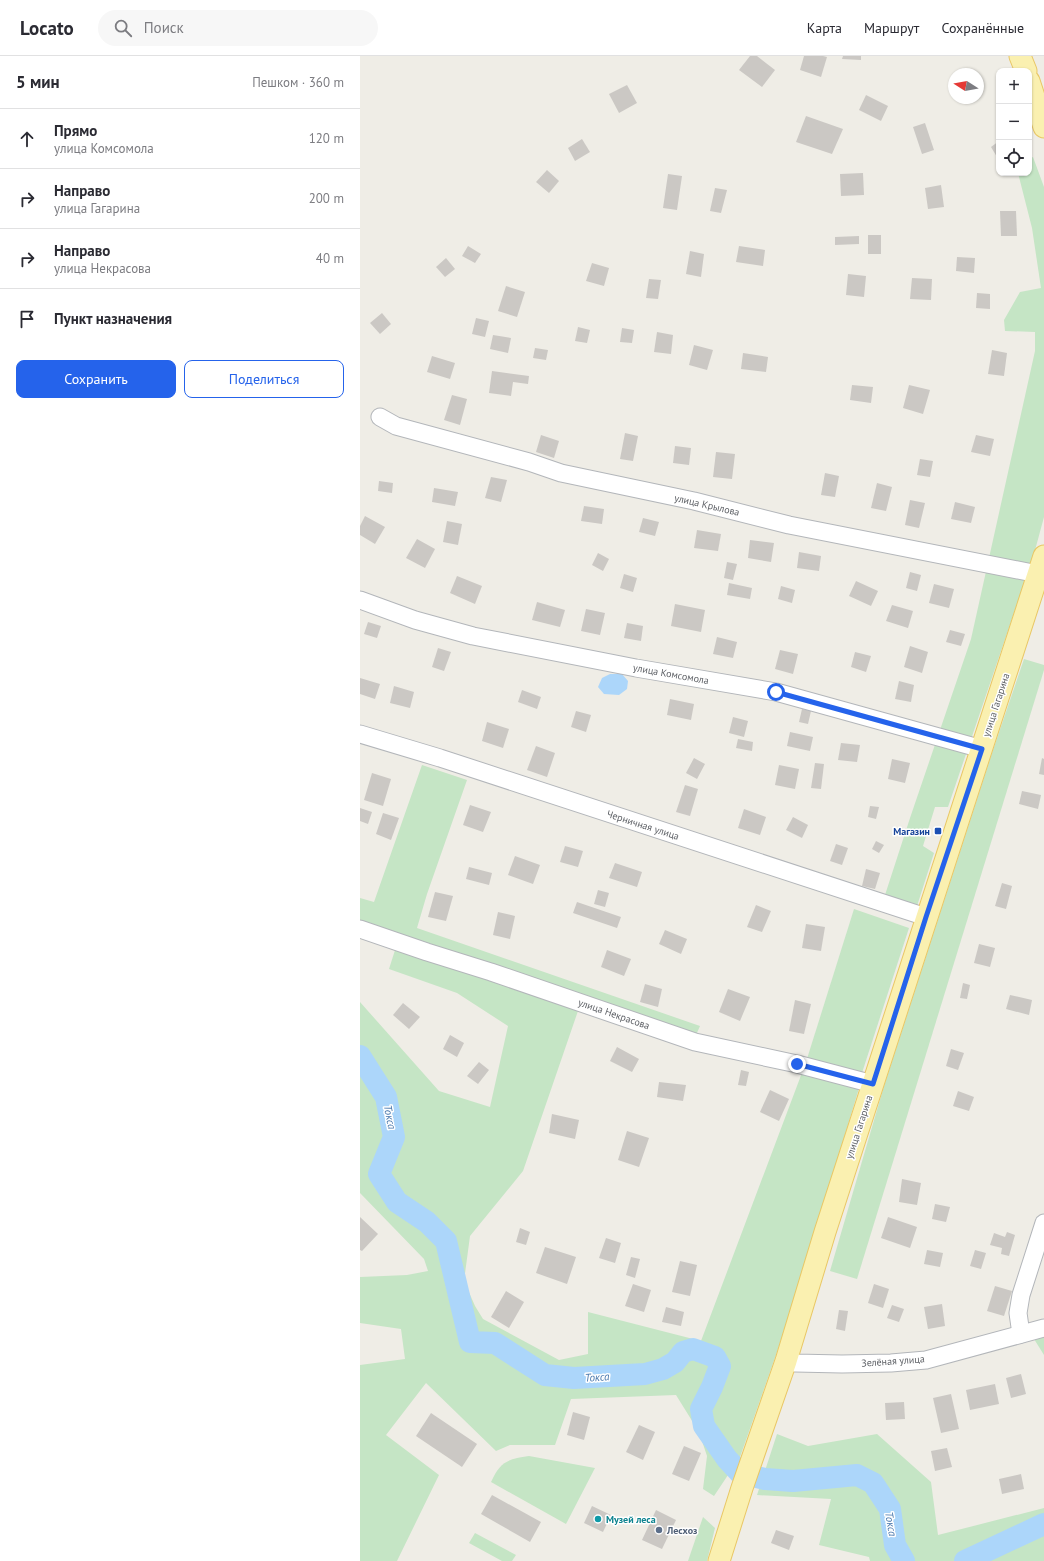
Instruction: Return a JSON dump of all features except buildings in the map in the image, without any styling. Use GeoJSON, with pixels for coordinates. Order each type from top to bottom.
{"type":"FeatureCollection","features":[{"type":"Feature","properties":{"kind":"main road"},"geometry":{"type":"LineString","coordinates":[[1020,56],[1025,68]]}},
{"type":"Feature","properties":{"kind":"main road"},"geometry":{"type":"LineString","coordinates":[[1032,90],[1043,123]]}},
{"type":"Feature","properties":{"kind":"main road","name":"улица Гагарина"},"geometry":{"type":"LineString","coordinates":[[719,1561],[742,1488],[786,1361],[825,1232],[1041,565]]}},
{"type":"Feature","properties":{"kind":"street","name":"улица Крылова"},"geometry":{"type":"LineString","coordinates":[[380,417],[396,426],[530,462],[561,473],[694,501],[789,525],[1041,565]]}},
{"type":"Feature","properties":{"kind":"street","name":"улица Комсомола"},"geometry":{"type":"LineString","coordinates":[[360,600],[415,620],[473,636],[636,668],[776,692],[982,749]]}},
{"type":"Feature","properties":{"kind":"street","name":"Черничная улица"},"geometry":{"type":"LineString","coordinates":[[360,734],[440,758],[926,917]]}},
{"type":"Feature","properties":{"kind":"street","name":"улица Некрасова"},"geometry":{"type":"LineString","coordinates":[[360,929],[695,1042],[797,1064],[873,1084]]}},
{"type":"Feature","properties":{"kind":"street"},"geometry":{"type":"LineString","coordinates":[[1021,1334],[1018,1313],[1021,1295],[1044,1223]]}},
{"type":"Feature","properties":{"kind":"street","name":"Зелёная улица"},"geometry":{"type":"LineString","coordinates":[[786,1361],[795,1363],[842,1364],[891,1363],[926,1360],[1044,1328]]}},
{"type":"Feature","properties":{"kind":"green space"},"geometry":{"type":"Polygon","coordinates":[[[1032,158],[1044,187],[1044,517],[1034,554],[948,807],[935,807],[923,846],[934,853],[917,906],[885,895],[971,639],[1035,351],[1035,332],[1005,331],[1004,320],[1020,292],[1041,288],[1032,228],[1019,176],[1032,176],[1032,158]]]}},
{"type":"Feature","properties":{"kind":"green space"},"geometry":{"type":"Polygon","coordinates":[[[1024,659],[1044,665],[1044,670],[857,1279],[830,1271],[884,1086],[1024,659]]]}},
{"type":"Feature","properties":{"kind":"green space"},"geometry":{"type":"Polygon","coordinates":[[[422,765],[467,780],[427,894],[417,928],[700,1026],[696,1035],[360,922],[360,898],[374,902],[422,765]]]}},
{"type":"Feature","properties":{"kind":"green space"},"geometry":{"type":"Polygon","coordinates":[[[854,909],[909,928],[861,1076],[806,1062],[854,909]]]}},
{"type":"Feature","properties":{"kind":"green space"},"geometry":{"type":"Polygon","coordinates":[[[396,947],[579,1008],[523,1171],[470,1236],[464,1281],[475,1306],[483,1319],[559,1360],[588,1354],[588,1312],[701,1341],[803,1070],[860,1085],[776,1355],[740,1457],[714,1496],[703,1489],[707,1456],[699,1432],[676,1395],[571,1399],[555,1445],[510,1445],[496,1451],[426,1383],[386,1435],[439,1475],[397,1561],[360,1561],[360,1365],[405,1359],[401,1329],[360,1323],[360,1277],[407,1275],[428,1271],[424,1259],[360,1193],[360,1002],[439,1091],[490,1107],[508,1026],[457,993],[389,969],[396,947]]]}},
{"type":"Feature","properties":{"kind":"green space"},"geometry":{"type":"Polygon","coordinates":[[[1044,1336],[1044,1355],[1034,1339],[1044,1336]]]}},
{"type":"Feature","properties":{"kind":"green space"},"geometry":{"type":"Polygon","coordinates":[[[777,1434],[808,1446],[877,1434],[931,1482],[938,1535],[1044,1508],[1044,1561],[870,1561],[869,1557],[819,1545],[831,1499],[757,1495],[777,1434]]]}},
{"type":"Feature","properties":{"kind":"green space"},"geometry":{"type":"Polygon","coordinates":[[[529,1456],[595,1468],[566,1524],[491,1482],[494,1475],[505,1463],[510,1460],[529,1456]]]}},
{"type":"Feature","properties":{"kind":"green space"},"geometry":{"type":"Polygon","coordinates":[[[703,1517],[715,1528],[707,1561],[688,1561],[703,1517]]]}},
{"type":"Feature","properties":{"kind":"green space"},"geometry":{"type":"Polygon","coordinates":[[[475,1533],[516,1555],[512,1561],[502,1561],[469,1543],[475,1533]]]}},
{"type":"Feature","properties":{"kind":"water"},"geometry":{"type":"Polygon","coordinates":[[[610,674],[622,674],[628,681],[627,689],[619,695],[604,694],[598,687],[602,678],[610,674]]]}},
{"type":"Feature","properties":{"kind":"waterway","name":"Токса"},"geometry":{"type":"LineString","coordinates":[[360,1056],[386,1097],[394,1137],[379,1174],[397,1202],[427,1222],[446,1241],[470,1342],[495,1343],[545,1375],[574,1378],[645,1374],[663,1369],[675,1362],[683,1352],[693,1349],[715,1357],[720,1366],[701,1409],[704,1426],[727,1459],[740,1473],[765,1479],[793,1481],[857,1475],[873,1483],[890,1509],[895,1545],[904,1561]]}},
{"type":"Feature","properties":{"kind":"waterway"},"geometry":{"type":"LineString","coordinates":[[965,1561],[1044,1524]]}},
{"type":"Feature","properties":{"kind":"place","name":"Магазин"},"geometry":{"type":"Point","coordinates":[938,831]}},
{"type":"Feature","properties":{"kind":"place","name":"Музей леса"},"geometry":{"type":"Point","coordinates":[598,1519]}},
{"type":"Feature","properties":{"kind":"place","name":"Лесхоз"},"geometry":{"type":"Point","coordinates":[659,1530]}},
{"type":"Feature","properties":{"kind":"route"},"geometry":{"type":"LineString","coordinates":[[776,692],[982,749],[926,917],[873,1084],[797,1064]]}}]}
